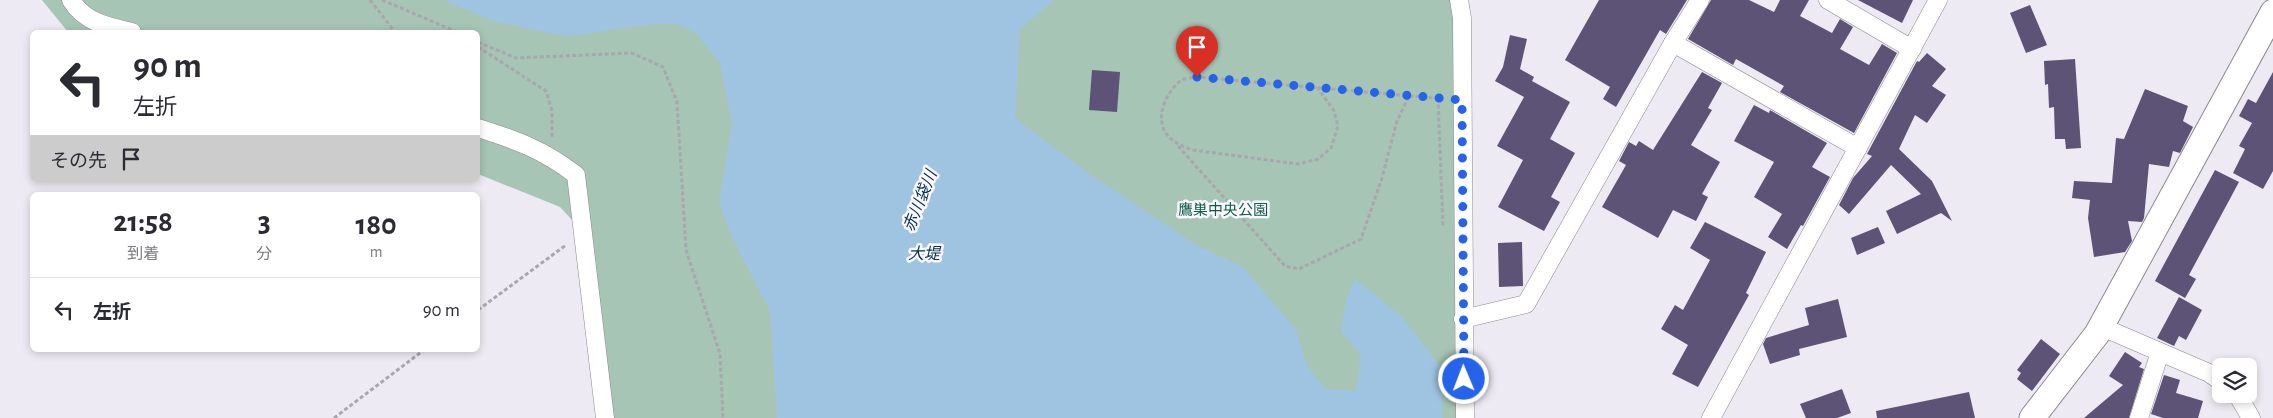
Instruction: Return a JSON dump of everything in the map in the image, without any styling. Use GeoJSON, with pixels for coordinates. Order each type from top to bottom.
{"type":"FeatureCollection","features":[{"type":"Feature","properties":{"kind":"street"},"geometry":{"type":"LineString","coordinates":[[71,0],[77,10],[102,26],[122,30]]}},
{"type":"Feature","properties":{"kind":"street"},"geometry":{"type":"LineString","coordinates":[[1459,0],[1462,18],[1465,418]]}},
{"type":"Feature","properties":{"kind":"street"},"geometry":{"type":"LineString","coordinates":[[1463,320],[1526,304],[1673,43],[1700,0]]}},
{"type":"Feature","properties":{"kind":"street"},"geometry":{"type":"LineString","coordinates":[[1828,0],[1912,48]]}},
{"type":"Feature","properties":{"kind":"street"},"geometry":{"type":"LineString","coordinates":[[1711,418],[1938,0]]}},
{"type":"Feature","properties":{"kind":"street"},"geometry":{"type":"LineString","coordinates":[[2032,418],[2102,327],[2273,12]]}},
{"type":"Feature","properties":{"kind":"street"},"geometry":{"type":"LineString","coordinates":[[1673,43],[1858,148]]}},
{"type":"Feature","properties":{"kind":"street"},"geometry":{"type":"LineString","coordinates":[[480,129],[513,139],[552,156],[576,175],[605,418]]}},
{"type":"Feature","properties":{"kind":"street"},"geometry":{"type":"LineString","coordinates":[[2102,327],[2212,375]]}},
{"type":"Feature","properties":{"kind":"street"},"geometry":{"type":"LineString","coordinates":[[2139,418],[2160,352]]}},
{"type":"Feature","properties":{"kind":"street"},"geometry":{"type":"LineString","coordinates":[[2242,403],[2251,418]]}},
{"type":"Feature","properties":{"kind":"path"},"geometry":{"type":"LineString","coordinates":[[370,0],[393,30]]}},
{"type":"Feature","properties":{"kind":"path"},"geometry":{"type":"LineString","coordinates":[[382,0],[452,30]]}},
{"type":"Feature","properties":{"kind":"path"},"geometry":{"type":"LineString","coordinates":[[480,43],[516,58],[632,53],[663,67],[677,102],[686,250],[720,354],[724,418]]}},
{"type":"Feature","properties":{"kind":"path"},"geometry":{"type":"LineString","coordinates":[[480,48],[546,91],[552,111],[552,156]]}},
{"type":"Feature","properties":{"kind":"path"},"geometry":{"type":"LineString","coordinates":[[1410,96],[1397,121],[1382,178],[1361,239],[1300,269],[1285,266],[1178,145],[1165,133],[1160,115],[1167,96],[1182,80],[1197,77],[1462,100]]}},
{"type":"Feature","properties":{"kind":"path"},"geometry":{"type":"LineString","coordinates":[[1178,145],[1193,150],[1298,164],[1318,159],[1331,148],[1338,126],[1334,111],[1317,87]]}},
{"type":"Feature","properties":{"kind":"path"},"geometry":{"type":"LineString","coordinates":[[480,308],[541,262],[584,233]]}},
{"type":"Feature","properties":{"kind":"path"},"geometry":{"type":"LineString","coordinates":[[334,418],[421,352]]}},
{"type":"Feature","properties":{"kind":"green space","name":"鷹巣中央公園"},"geometry":{"type":"Polygon","coordinates":[[[42,0],[1459,0],[1465,418],[605,418],[584,233],[560,207],[480,175],[480,30],[66,30],[42,0]]]}},
{"type":"Feature","properties":{"kind":"water","name":"大堤"},"geometry":{"type":"Polygon","coordinates":[[[444,0],[1054,0],[1020,29],[1015,118],[1091,175],[1198,246],[1243,267],[1296,330],[1307,366],[1326,389],[1355,391],[1359,377],[1360,353],[1341,331],[1346,300],[1355,279],[1400,315],[1442,369],[1443,418],[777,418],[770,311],[732,237],[719,203],[732,124],[720,63],[695,32],[677,24],[654,24],[567,36],[496,22],[444,0]]]}},
{"type":"Feature","properties":{"kind":"building"},"geometry":{"type":"Polygon","coordinates":[[[1599,0],[1687,0],[1666,34],[1660,30],[1616,107],[1603,99],[1610,87],[1565,60],[1599,0]]]}},
{"type":"Feature","properties":{"kind":"building"},"geometry":{"type":"Polygon","coordinates":[[[1711,0],[1749,0],[1774,12],[1780,0],[1809,0],[1800,16],[1832,33],[1840,19],[1853,27],[1840,49],[1869,65],[1882,44],[1897,53],[1854,133],[1780,92],[1784,86],[1736,59],[1733,65],[1688,39],[1711,0]]]}},
{"type":"Feature","properties":{"kind":"building"},"geometry":{"type":"Polygon","coordinates":[[[1858,0],[1913,0],[1902,23],[1858,0]]]}},
{"type":"Feature","properties":{"kind":"building"},"geometry":{"type":"Polygon","coordinates":[[[2030,5],[2047,45],[2026,53],[2010,13],[2030,5]]]}},
{"type":"Feature","properties":{"kind":"building"},"geometry":{"type":"Polygon","coordinates":[[[1510,35],[1527,39],[1520,69],[1534,77],[1532,81],[1570,102],[1550,139],[1575,153],[1551,197],[1560,202],[1544,231],[1498,207],[1523,160],[1497,146],[1524,97],[1495,81],[1503,67],[1510,35]]]}},
{"type":"Feature","properties":{"kind":"building"},"geometry":{"type":"Polygon","coordinates":[[[1927,53],[1946,69],[1932,86],[1946,95],[1927,123],[1915,115],[1899,149],[1932,181],[1952,221],[1941,213],[1897,234],[1886,211],[1921,194],[1891,165],[1849,214],[1839,205],[1853,178],[1872,156],[1867,154],[1917,61],[1919,62],[1927,53]]]}},
{"type":"Feature","properties":{"kind":"building"},"geometry":{"type":"Polygon","coordinates":[[[2075,59],[2081,148],[2066,149],[2065,139],[2055,139],[2054,107],[2049,108],[2048,84],[2045,85],[2044,61],[2075,59]]]}},
{"type":"Feature","properties":{"kind":"building"},"geometry":{"type":"Polygon","coordinates":[[[1092,70],[1120,72],[1117,112],[1089,110],[1092,70]]]}},
{"type":"Feature","properties":{"kind":"building"},"geometry":{"type":"Polygon","coordinates":[[[1702,72],[1722,83],[1708,108],[1712,110],[1691,145],[1720,162],[1702,194],[1708,197],[1696,221],[1673,210],[1658,238],[1602,207],[1626,165],[1619,161],[1629,142],[1636,146],[1639,141],[1653,150],[1702,72]]]}},
{"type":"Feature","properties":{"kind":"building"},"geometry":{"type":"Polygon","coordinates":[[[2273,72],[2273,171],[2263,189],[2233,173],[2245,149],[2239,146],[2252,123],[2239,116],[2248,99],[2256,103],[2273,72]]]}},
{"type":"Feature","properties":{"kind":"building"},"geometry":{"type":"Polygon","coordinates":[[[2145,89],[2188,106],[2183,121],[2193,127],[2180,153],[2173,151],[2169,167],[2149,164],[2144,218],[2142,222],[2128,221],[2132,241],[2125,252],[2094,257],[2088,218],[2090,200],[2072,198],[2074,181],[2112,183],[2116,138],[2124,139],[2145,89]]]}},
{"type":"Feature","properties":{"kind":"building"},"geometry":{"type":"Polygon","coordinates":[[[1754,105],[1769,113],[1770,110],[1827,143],[1812,167],[1830,177],[1803,226],[1801,225],[1787,249],[1768,237],[1782,214],[1754,197],[1774,162],[1734,141],[1754,105]]]}},
{"type":"Feature","properties":{"kind":"building"},"geometry":{"type":"Polygon","coordinates":[[[2215,170],[2239,182],[2189,275],[2196,279],[2185,298],[2155,281],[2215,170]]]}},
{"type":"Feature","properties":{"kind":"building"},"geometry":{"type":"Polygon","coordinates":[[[1705,222],[1766,252],[1746,293],[1749,295],[1698,387],[1672,374],[1688,345],[1661,329],[1675,305],[1683,310],[1710,260],[1690,248],[1705,222]]]}},
{"type":"Feature","properties":{"kind":"building"},"geometry":{"type":"Polygon","coordinates":[[[1878,227],[1885,243],[1857,255],[1851,238],[1878,227]]]}},
{"type":"Feature","properties":{"kind":"building"},"geometry":{"type":"Polygon","coordinates":[[[1522,242],[1523,286],[1499,287],[1498,243],[1522,242]]]}},
{"type":"Feature","properties":{"kind":"building"},"geometry":{"type":"Polygon","coordinates":[[[2179,297],[2202,310],[2186,340],[2179,336],[2174,346],[2157,338],[2179,297]]]}},
{"type":"Feature","properties":{"kind":"building"},"geometry":{"type":"Polygon","coordinates":[[[1838,299],[1847,337],[1799,349],[1800,355],[1770,364],[1763,344],[1766,338],[1809,325],[1805,308],[1838,299]]]}},
{"type":"Feature","properties":{"kind":"building"},"geometry":{"type":"Polygon","coordinates":[[[2041,339],[2060,354],[2032,391],[2017,379],[2021,373],[2017,370],[2041,339]]]}},
{"type":"Feature","properties":{"kind":"building"},"geometry":{"type":"Polygon","coordinates":[[[2125,352],[2142,363],[2139,367],[2144,369],[2129,418],[2084,418],[2123,385],[2109,376],[2125,352]]]}},
{"type":"Feature","properties":{"kind":"building"},"geometry":{"type":"Polygon","coordinates":[[[2164,375],[2180,380],[2176,393],[2203,401],[2198,418],[2163,418],[2151,414],[2164,375]]]}},
{"type":"Feature","properties":{"kind":"building"},"geometry":{"type":"Polygon","coordinates":[[[1842,389],[1851,413],[1837,418],[1806,418],[1800,404],[1842,389]]]}},
{"type":"Feature","properties":{"kind":"building"},"geometry":{"type":"Polygon","coordinates":[[[1969,392],[1975,418],[1877,418],[1876,411],[1969,392]]]}},
{"type":"Feature","properties":{"kind":"route"},"geometry":{"type":"LineString","coordinates":[[1197,77],[1462,100],[1464,379]]}},
{"type":"Feature","properties":{"kind":"water label","name":"赤川袋川"},"geometry":{"type":"Point","coordinates":[920,201]}}]}
